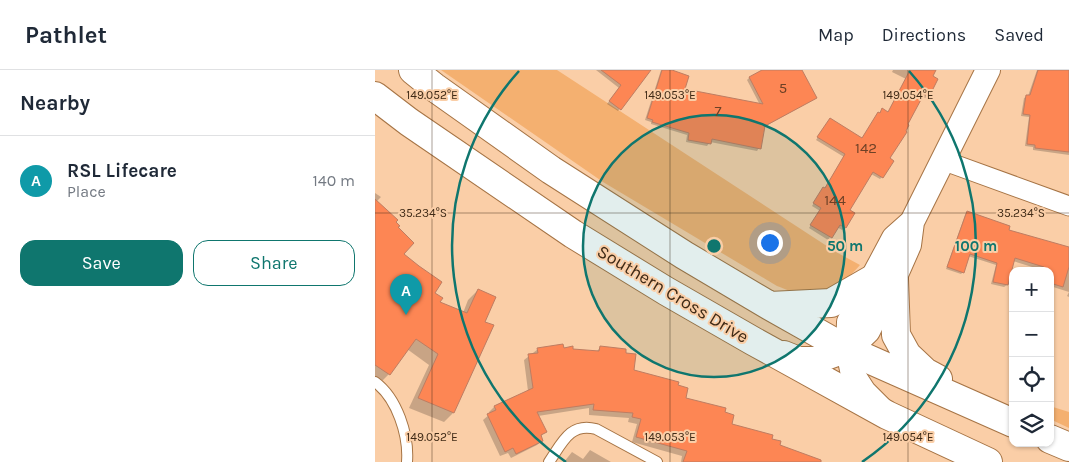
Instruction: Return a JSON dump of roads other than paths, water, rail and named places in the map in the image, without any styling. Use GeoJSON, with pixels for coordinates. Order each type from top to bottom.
{"type":"FeatureCollection","features":[{"type":"Feature","properties":{"kind":"main road"},"geometry":{"type":"LineString","coordinates":[[413,70],[551,170],[684,255],[770,306],[848,350],[1009,422]]}},
{"type":"Feature","properties":{"kind":"main road","name":"Southern Cross Drive"},"geometry":{"type":"LineString","coordinates":[[375,96],[409,122],[573,234],[666,291],[753,342],[887,415],[988,462]]}},
{"type":"Feature","properties":{"kind":"main road"},"geometry":{"type":"LineString","coordinates":[[770,306],[831,303],[882,279],[895,335],[907,355],[925,372],[976,398],[1009,422]]}},
{"type":"Feature","properties":{"kind":"main road"},"geometry":{"type":"LineString","coordinates":[[1054,442],[1069,448]]}},
{"type":"Feature","properties":{"kind":"street"},"geometry":{"type":"LineString","coordinates":[[753,342],[799,359],[823,359],[848,350],[868,331],[882,279],[909,245],[912,222],[988,70]]}},
{"type":"Feature","properties":{"kind":"street"},"geometry":{"type":"LineString","coordinates":[[942,160],[1069,206]]}},
{"type":"Feature","properties":{"kind":"street"},"geometry":{"type":"LineString","coordinates":[[848,350],[853,375],[864,392],[887,415]]}},
{"type":"Feature","properties":{"kind":"lane"},"geometry":{"type":"LineString","coordinates":[[375,382],[393,404],[403,428],[407,462]]}},
{"type":"Feature","properties":{"kind":"lane"},"geometry":{"type":"LineString","coordinates":[[549,462],[570,432],[578,428],[587,427],[596,429],[657,462]]}},
{"type":"Feature","properties":{"kind":"place","name":"RSL Lifecare"},"geometry":{"type":"Point","coordinates":[406,315]}}]}
